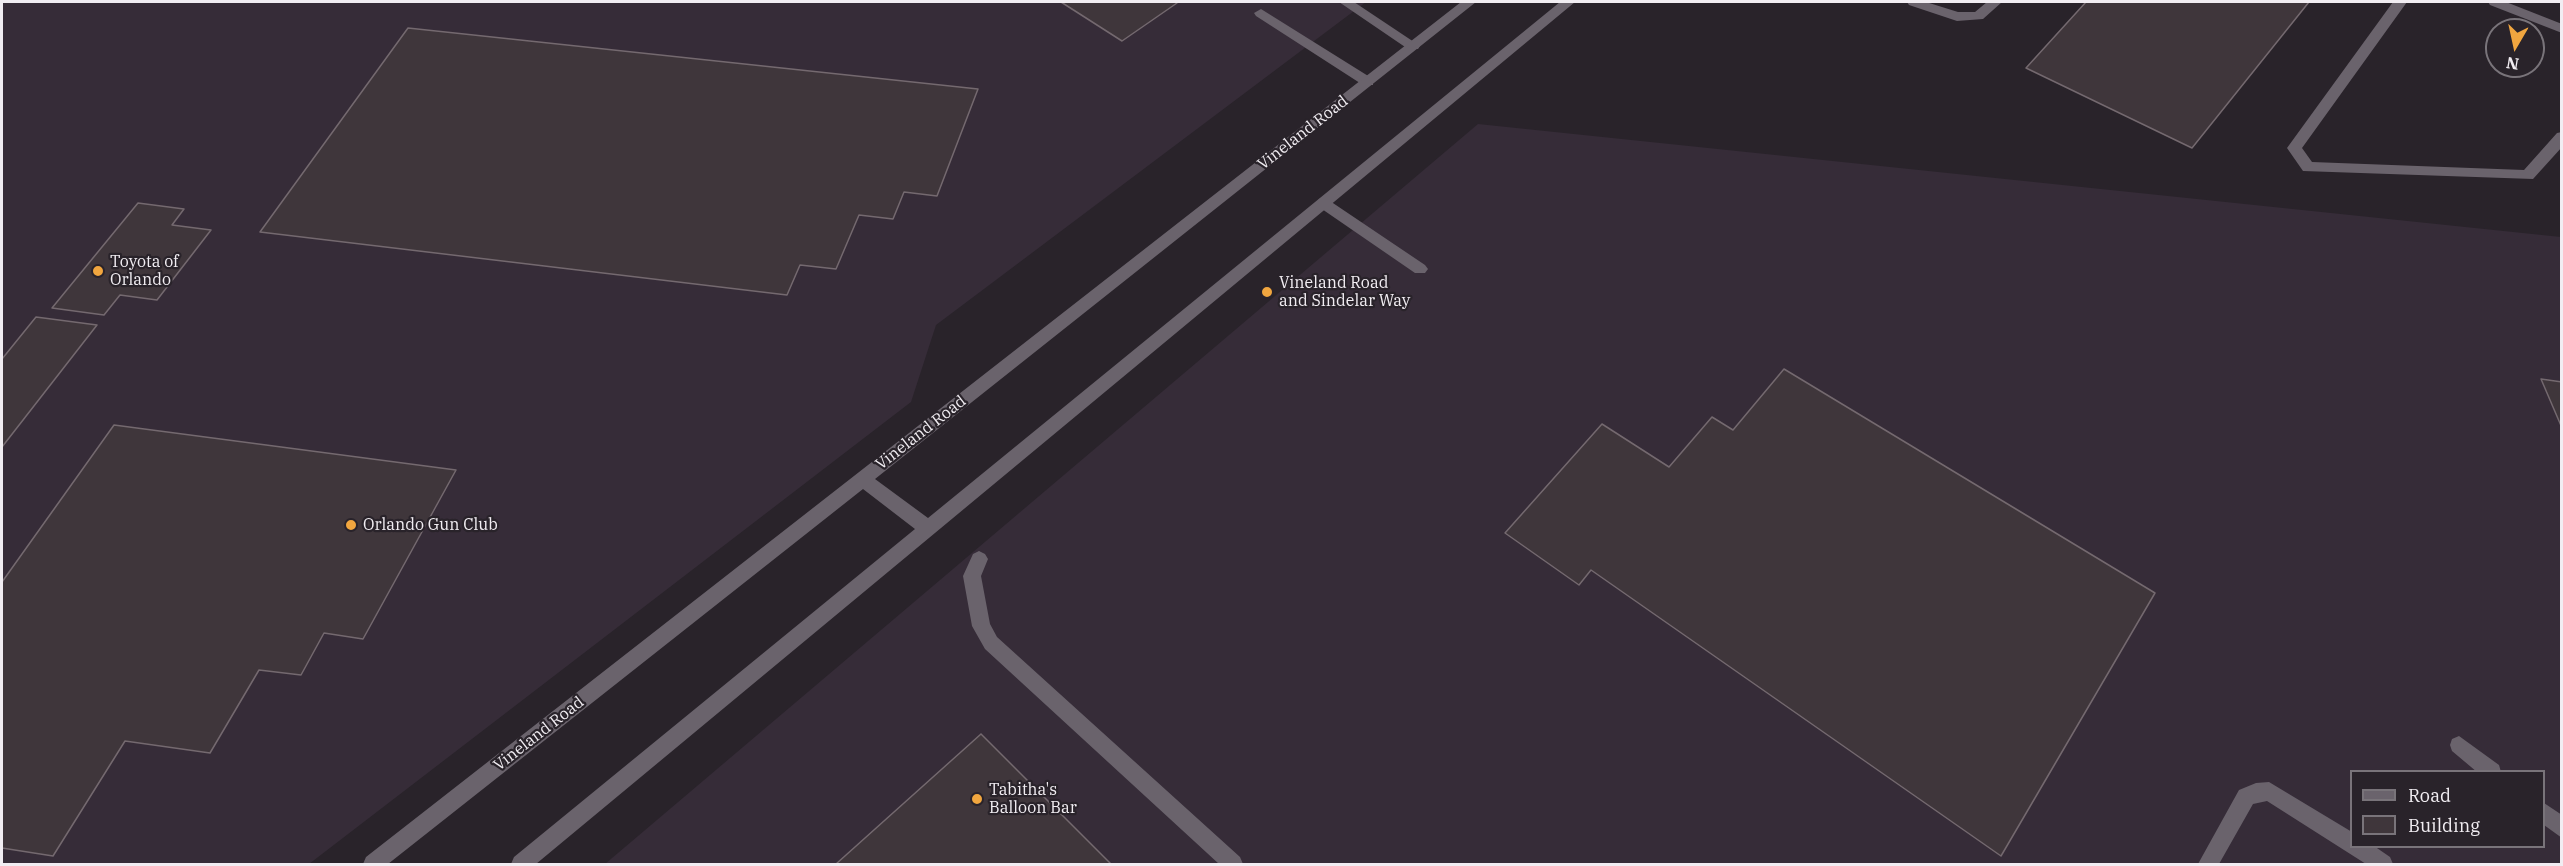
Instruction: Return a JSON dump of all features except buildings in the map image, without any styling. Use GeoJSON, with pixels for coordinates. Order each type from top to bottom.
{"type":"FeatureCollection","features":[{"type":"Feature","properties":{"kind":"street"},"geometry":{"type":"LineString","coordinates":[[1345,2],[1413,46]]}},
{"type":"Feature","properties":{"kind":"street","name":"Vineland Road"},"geometry":{"type":"LineString","coordinates":[[373,864],[1469,2]]}},
{"type":"Feature","properties":{"kind":"street"},"geometry":{"type":"LineString","coordinates":[[521,864],[1568,2]]}},
{"type":"Feature","properties":{"kind":"street"},"geometry":{"type":"LineString","coordinates":[[1914,2],[1957,17],[1978,16],[1995,2]]}},
{"type":"Feature","properties":{"kind":"street"},"geometry":{"type":"LineString","coordinates":[[2400,2],[2294,148],[2308,167],[2528,175],[2562,137]]}},
{"type":"Feature","properties":{"kind":"street"},"geometry":{"type":"LineString","coordinates":[[2495,2],[2562,29]]}},
{"type":"Feature","properties":{"kind":"street"},"geometry":{"type":"LineString","coordinates":[[1261,13],[1368,82]]}},
{"type":"Feature","properties":{"kind":"street"},"geometry":{"type":"LineString","coordinates":[[1324,202],[1420,269]]}},
{"type":"Feature","properties":{"kind":"street"},"geometry":{"type":"LineString","coordinates":[[862,479],[929,529]]}},
{"type":"Feature","properties":{"kind":"street"},"geometry":{"type":"LineString","coordinates":[[980,560],[972,576],[981,626],[990,643],[1233,864]]}},
{"type":"Feature","properties":{"kind":"street"},"geometry":{"type":"LineString","coordinates":[[2459,745],[2491,770]]}},
{"type":"Feature","properties":{"kind":"street"},"geometry":{"type":"LineString","coordinates":[[2208,864],[2246,797],[2256,792],[2269,791],[2350,843]]}},
{"type":"Feature","properties":{"kind":"street"},"geometry":{"type":"LineString","coordinates":[[2545,814],[2562,828]]}},
{"type":"Feature","properties":{"kind":"street"},"geometry":{"type":"LineString","coordinates":[[2358,848],[2383,864]]}},
{"type":"Feature","properties":{"kind":"shaded area"},"geometry":{"type":"Polygon","coordinates":[[[2,2],[1366,2],[936,325],[911,402],[309,864],[2,864],[2,2]]]}},
{"type":"Feature","properties":{"kind":"shaded area"},"geometry":{"type":"Polygon","coordinates":[[[1478,124],[2561,237],[2561,864],[605,864],[1478,124]]]}},
{"type":"Feature","properties":{"kind":"place","name":"Toyota of Orlando"},"geometry":{"type":"Point","coordinates":[98,271]}},
{"type":"Feature","properties":{"kind":"place","name":"Vineland Road and Sindelar Way"},"geometry":{"type":"Point","coordinates":[1267,292]}},
{"type":"Feature","properties":{"kind":"place","name":"Orlando Gun Club"},"geometry":{"type":"Point","coordinates":[351,525]}},
{"type":"Feature","properties":{"kind":"place","name":"Tabitha's Balloon Bar"},"geometry":{"type":"Point","coordinates":[977,799]}}]}
